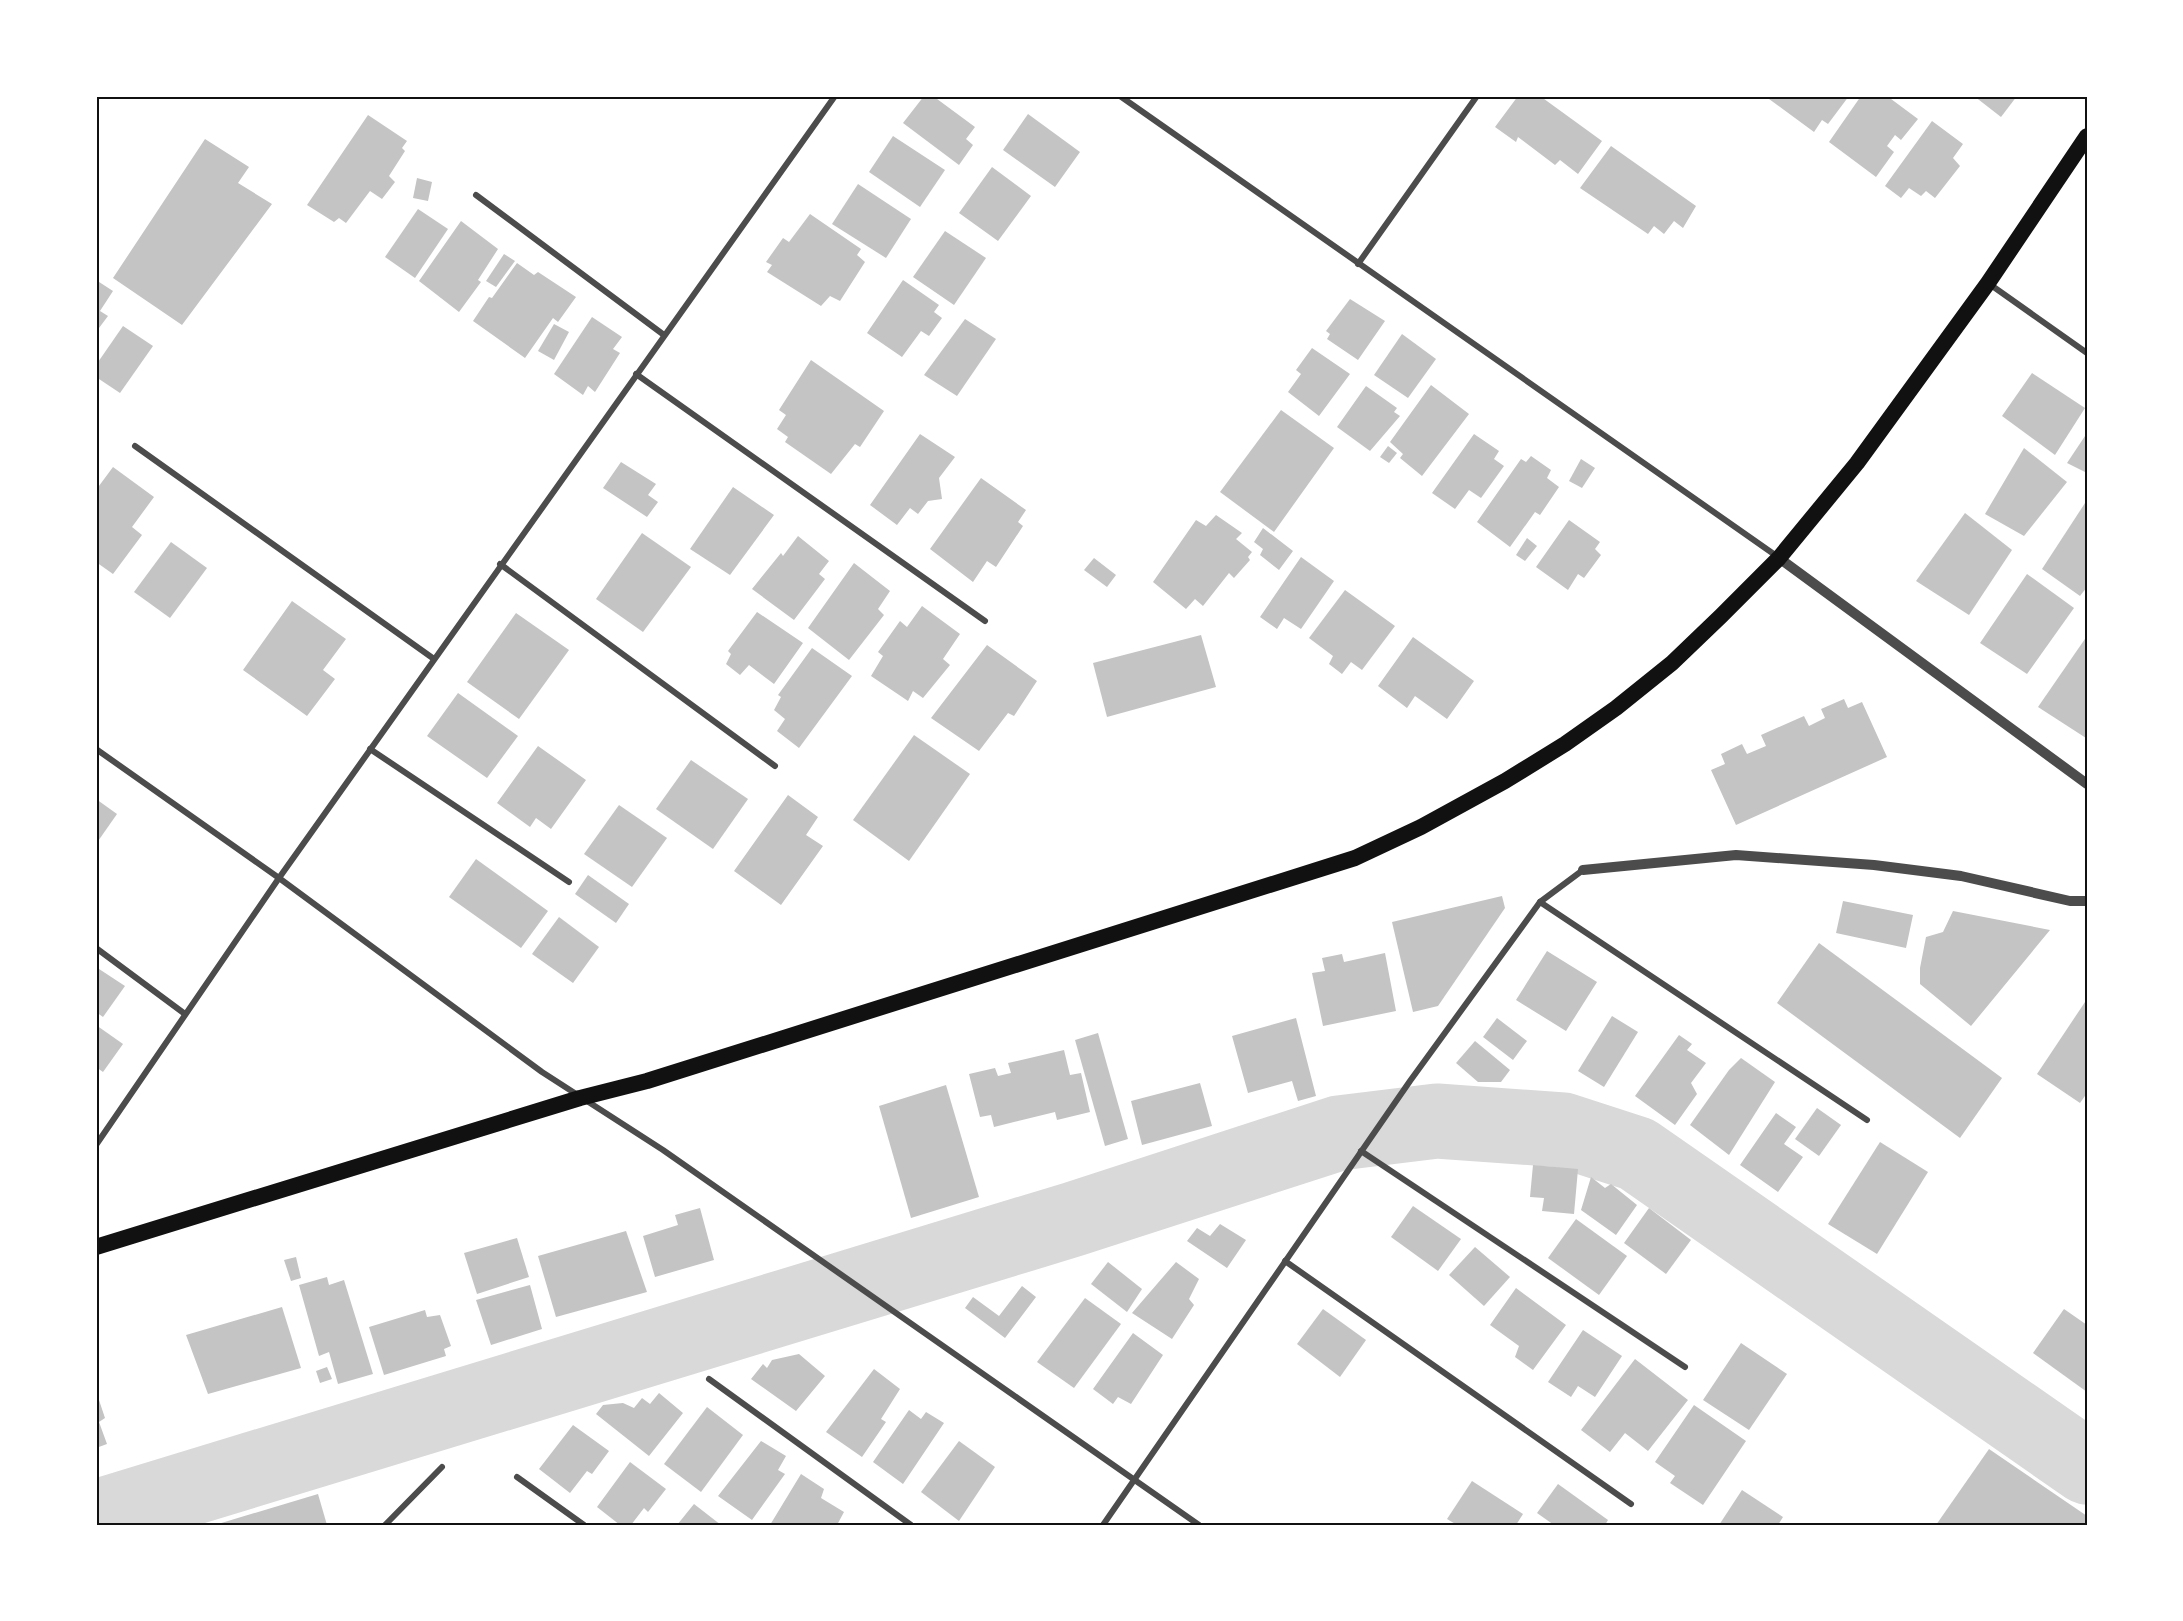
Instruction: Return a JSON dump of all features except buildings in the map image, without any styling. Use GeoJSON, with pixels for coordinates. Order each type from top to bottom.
{"type":"FeatureCollection","features":[{"type":"Feature","properties":{"kind":"highway"},"geometry":{"type":"LineString","coordinates":[[96,1247],[580,1098],[658,1077],[1355,858],[1421,827],[1505,781],[1565,744],[1616,708],[1671,663],[1779,558],[1857,464],[1988,283],[2087,136]]}},
{"type":"Feature","properties":{"kind":"street"},"geometry":{"type":"LineString","coordinates":[[96,1145],[279,878],[500,564],[835,96]]}},
{"type":"Feature","properties":{"kind":"street"},"geometry":{"type":"LineString","coordinates":[[1120,96],[1779,558],[2087,784]]}},
{"type":"Feature","properties":{"kind":"street"},"geometry":{"type":"LineString","coordinates":[[1358,264],[1476,96]]}},
{"type":"Feature","properties":{"kind":"street"},"geometry":{"type":"LineString","coordinates":[[476,195],[664,335]]}},
{"type":"Feature","properties":{"kind":"street"},"geometry":{"type":"LineString","coordinates":[[1988,283],[2087,353]]}},
{"type":"Feature","properties":{"kind":"street"},"geometry":{"type":"LineString","coordinates":[[636,374],[985,621]]}},
{"type":"Feature","properties":{"kind":"street"},"geometry":{"type":"LineString","coordinates":[[135,446],[434,659]]}},
{"type":"Feature","properties":{"kind":"street"},"geometry":{"type":"LineString","coordinates":[[500,564],[775,766]]}},
{"type":"Feature","properties":{"kind":"street"},"geometry":{"type":"LineString","coordinates":[[96,749],[279,878],[580,1098],[663,1150],[1199,1525]]}},
{"type":"Feature","properties":{"kind":"street"},"geometry":{"type":"LineString","coordinates":[[370,749],[569,882]]}},
{"type":"Feature","properties":{"kind":"street"},"geometry":{"type":"LineString","coordinates":[[1103,1525],[1410,1081],[1540,902],[1583,870],[1736,855],[1874,865],[1961,876],[2070,901],[2087,901]]}},
{"type":"Feature","properties":{"kind":"street"},"geometry":{"type":"LineString","coordinates":[[1540,902],[1867,1120]]}},
{"type":"Feature","properties":{"kind":"street"},"geometry":{"type":"LineString","coordinates":[[96,948],[185,1014]]}},
{"type":"Feature","properties":{"kind":"street"},"geometry":{"type":"LineString","coordinates":[[1361,1151],[1685,1366]]}},
{"type":"Feature","properties":{"kind":"street"},"geometry":{"type":"LineString","coordinates":[[1285,1262],[1631,1504]]}},
{"type":"Feature","properties":{"kind":"street"},"geometry":{"type":"LineString","coordinates":[[710,1380],[911,1525]]}},
{"type":"Feature","properties":{"kind":"street"},"geometry":{"type":"LineString","coordinates":[[385,1525],[442,1467]]}},
{"type":"Feature","properties":{"kind":"street"},"geometry":{"type":"LineString","coordinates":[[518,1477],[584,1525]]}},
{"type":"Feature","properties":{"kind":"waterway"},"geometry":{"type":"LineString","coordinates":[[96,1517],[1074,1219],[1339,1133],[1437,1121],[1563,1130],[1637,1154],[2087,1467]]}}]}
